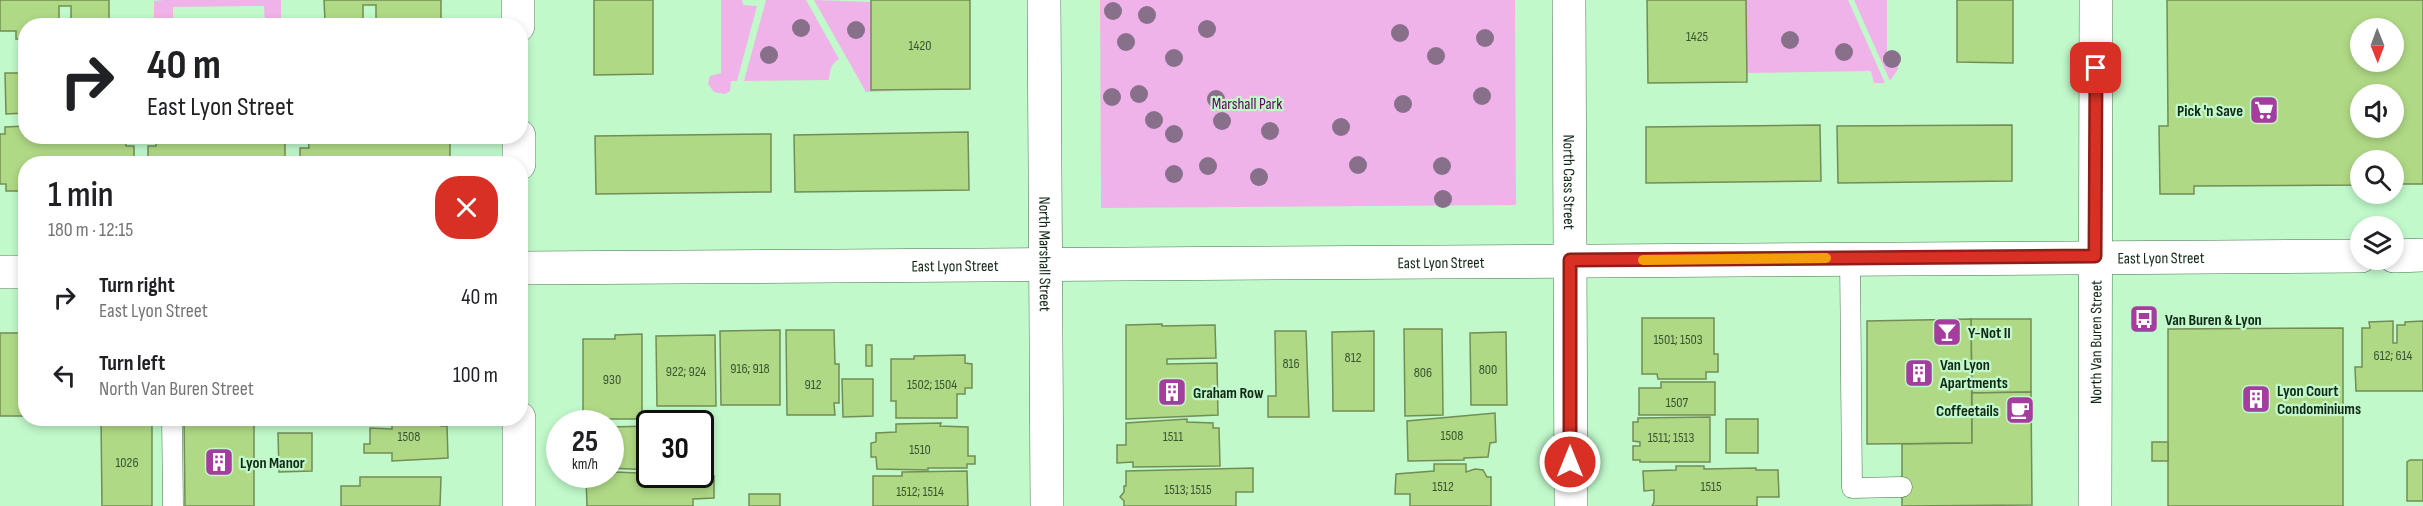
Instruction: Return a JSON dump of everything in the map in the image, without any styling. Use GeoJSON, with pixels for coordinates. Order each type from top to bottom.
{"type":"FeatureCollection","features":[{"type":"Feature","properties":{"kind":"street"},"geometry":{"type":"LineString","coordinates":[[518,0],[518,18]]}},
{"type":"Feature","properties":{"kind":"street","name":"North Marshall Street"},"geometry":{"type":"LineString","coordinates":[[1044,0],[1047,506]]}},
{"type":"Feature","properties":{"kind":"street","name":"North Cass Street"},"geometry":{"type":"LineString","coordinates":[[1569,0],[1571,506]]}},
{"type":"Feature","properties":{"kind":"street","name":"North Van Buren Street"},"geometry":{"type":"LineString","coordinates":[[2095,506],[2096,0]]}},
{"type":"Feature","properties":{"kind":"street"},"geometry":{"type":"LineString","coordinates":[[2404,256],[2423,255]]}},
{"type":"Feature","properties":{"kind":"street","name":"East Lyon Street"},"geometry":{"type":"LineString","coordinates":[[528,268],[2350,256]]}},
{"type":"Feature","properties":{"kind":"street"},"geometry":{"type":"LineString","coordinates":[[0,272],[18,272]]}},
{"type":"Feature","properties":{"kind":"street"},"geometry":{"type":"LineString","coordinates":[[519,426],[519,506]]}},
{"type":"Feature","properties":{"kind":"lane"},"geometry":{"type":"LineString","coordinates":[[1850,258],[1852,488],[1902,487]]}},
{"type":"Feature","properties":{"kind":"lane"},"geometry":{"type":"LineString","coordinates":[[172,426],[173,506]]}},
{"type":"Feature","properties":{"kind":"green space"},"geometry":{"type":"Polygon","coordinates":[[[281,0],[281,18],[265,18],[264,6],[173,7],[173,18],[154,18],[154,1],[281,0]]]}},
{"type":"Feature","properties":{"kind":"green space"},"geometry":{"type":"Polygon","coordinates":[[[721,0],[742,0],[743,5],[757,6],[737,81],[731,81],[730,91],[725,94],[714,92],[708,84],[710,76],[721,73],[721,0]]]}},
{"type":"Feature","properties":{"kind":"green space"},"geometry":{"type":"Polygon","coordinates":[[[766,0],[806,0],[839,59],[832,65],[829,80],[744,81],[766,0]]]}},
{"type":"Feature","properties":{"kind":"green space"},"geometry":{"type":"Polygon","coordinates":[[[814,0],[871,2],[871,90],[899,91],[866,92],[814,0]]]}},
{"type":"Feature","properties":{"kind":"green space","name":"Marshall Park"},"geometry":{"type":"Polygon","coordinates":[[[1100,0],[1515,0],[1516,205],[1101,208],[1100,0]]]}},
{"type":"Feature","properties":{"kind":"green space"},"geometry":{"type":"Polygon","coordinates":[[[1746,0],[1848,0],[1885,83],[1874,83],[1871,71],[1747,73],[1746,0]]]}},
{"type":"Feature","properties":{"kind":"green space"},"geometry":{"type":"Polygon","coordinates":[[[1854,0],[1887,0],[1887,56],[1899,60],[1898,69],[1890,81],[1854,0]]]}},
{"type":"Feature","properties":{"kind":"building"},"geometry":{"type":"Polygon","coordinates":[[[0,0],[109,0],[109,18],[71,18],[71,6],[59,6],[59,18],[18,18],[18,39],[16,39],[16,31],[0,31],[0,0]]]}},
{"type":"Feature","properties":{"kind":"building"},"geometry":{"type":"Polygon","coordinates":[[[324,0],[441,0],[441,18],[376,18],[376,5],[363,5],[363,18],[325,18],[324,0]]]}},
{"type":"Feature","properties":{"kind":"building"},"geometry":{"type":"Polygon","coordinates":[[[594,0],[653,0],[653,74],[594,75],[594,0]]]}},
{"type":"Feature","properties":{"kind":"building"},"geometry":{"type":"Polygon","coordinates":[[[871,0],[970,0],[970,89],[871,90],[871,0]]]}},
{"type":"Feature","properties":{"kind":"building"},"geometry":{"type":"Polygon","coordinates":[[[1647,0],[1746,0],[1747,82],[1648,83],[1647,0]]]}},
{"type":"Feature","properties":{"kind":"building"},"geometry":{"type":"Polygon","coordinates":[[[1957,0],[2013,0],[2013,63],[1957,62],[1957,0]]]}},
{"type":"Feature","properties":{"kind":"building","name":"Pick 'n Save"},"geometry":{"type":"Polygon","coordinates":[[[2167,0],[2423,0],[2423,184],[2404,184],[2404,150],[2350,150],[2350,185],[2194,186],[2194,194],[2160,194],[2159,126],[2168,126],[2167,0]]]}},
{"type":"Feature","properties":{"kind":"building"},"geometry":{"type":"Polygon","coordinates":[[[5,73],[18,73],[18,113],[6,114],[5,73]]]}},
{"type":"Feature","properties":{"kind":"building"},"geometry":{"type":"Polygon","coordinates":[[[1820,125],[1821,181],[1646,183],[1646,127],[1820,125]]]}},
{"type":"Feature","properties":{"kind":"building"},"geometry":{"type":"Polygon","coordinates":[[[2012,125],[2012,181],[1838,183],[1837,126],[2012,125]]]}},
{"type":"Feature","properties":{"kind":"building"},"geometry":{"type":"Polygon","coordinates":[[[18,126],[18,144],[126,144],[126,146],[134,146],[134,156],[18,156],[18,191],[6,191],[6,184],[0,184],[0,134],[5,134],[5,127],[18,126]]]}},
{"type":"Feature","properties":{"kind":"building"},"geometry":{"type":"Polygon","coordinates":[[[968,132],[969,190],[795,192],[794,135],[968,132]]]}},
{"type":"Feature","properties":{"kind":"building"},"geometry":{"type":"Polygon","coordinates":[[[771,134],[771,192],[596,194],[595,136],[771,134]]]}},
{"type":"Feature","properties":{"kind":"building"},"geometry":{"type":"Polygon","coordinates":[[[156,144],[285,144],[285,156],[148,156],[148,146],[156,146],[156,144]]]}},
{"type":"Feature","properties":{"kind":"building"},"geometry":{"type":"Polygon","coordinates":[[[309,144],[450,144],[450,156],[300,156],[300,148],[309,148],[309,144]]]}},
{"type":"Feature","properties":{"kind":"building"},"geometry":{"type":"Polygon","coordinates":[[[1642,318],[1714,318],[1714,354],[1718,354],[1718,372],[1706,372],[1706,379],[1658,379],[1657,374],[1642,374],[1642,318]]]}},
{"type":"Feature","properties":{"kind":"building"},"geometry":{"type":"Polygon","coordinates":[[[1971,319],[2031,319],[2031,392],[1972,393],[1971,319]]]}},
{"type":"Feature","properties":{"kind":"building","name":"Van Lyon Apartments"},"geometry":{"type":"Polygon","coordinates":[[[1971,319],[1972,443],[1867,444],[1867,321],[1971,319]]]}},
{"type":"Feature","properties":{"kind":"building"},"geometry":{"type":"Polygon","coordinates":[[[2393,321],[2393,343],[2397,343],[2397,325],[2423,321],[2423,391],[2356,391],[2355,367],[2362,367],[2362,328],[2370,328],[2369,322],[2393,321]]]}},
{"type":"Feature","properties":{"kind":"building","name":"Graham Row"},"geometry":{"type":"Polygon","coordinates":[[[1162,324],[1162,326],[1215,325],[1216,358],[1167,359],[1167,364],[1217,363],[1218,415],[1126,419],[1126,325],[1162,324]]]}},
{"type":"Feature","properties":{"kind":"building","name":"Lyon Court Condominiums"},"geometry":{"type":"Polygon","coordinates":[[[2343,328],[2343,506],[2168,506],[2168,329],[2343,328]]]}},
{"type":"Feature","properties":{"kind":"building"},"geometry":{"type":"Polygon","coordinates":[[[1404,329],[1442,329],[1443,415],[1405,416],[1404,329]]]}},
{"type":"Feature","properties":{"kind":"building"},"geometry":{"type":"Polygon","coordinates":[[[780,330],[780,405],[721,405],[720,331],[780,330]]]}},
{"type":"Feature","properties":{"kind":"building"},"geometry":{"type":"Polygon","coordinates":[[[786,330],[834,330],[835,364],[839,364],[839,403],[834,403],[835,415],[787,415],[786,330]]]}},
{"type":"Feature","properties":{"kind":"building"},"geometry":{"type":"Polygon","coordinates":[[[1275,331],[1306,331],[1309,417],[1268,417],[1268,396],[1276,396],[1275,331]]]}},
{"type":"Feature","properties":{"kind":"building"},"geometry":{"type":"Polygon","coordinates":[[[1374,331],[1374,411],[1333,411],[1332,332],[1374,331]]]}},
{"type":"Feature","properties":{"kind":"building"},"geometry":{"type":"Polygon","coordinates":[[[1506,332],[1507,405],[1471,405],[1470,333],[1506,332]]]}},
{"type":"Feature","properties":{"kind":"building"},"geometry":{"type":"Polygon","coordinates":[[[0,333],[18,333],[18,416],[0,416],[0,333]]]}},
{"type":"Feature","properties":{"kind":"building"},"geometry":{"type":"Polygon","coordinates":[[[642,334],[642,410],[636,410],[636,419],[624,419],[624,410],[583,410],[583,339],[615,339],[615,335],[642,334]]]}},
{"type":"Feature","properties":{"kind":"building"},"geometry":{"type":"Polygon","coordinates":[[[715,335],[716,406],[657,406],[656,336],[715,335]]]}},
{"type":"Feature","properties":{"kind":"building"},"geometry":{"type":"Polygon","coordinates":[[[866,345],[872,345],[872,366],[866,366],[866,345]]]}},
{"type":"Feature","properties":{"kind":"building"},"geometry":{"type":"Polygon","coordinates":[[[965,355],[965,363],[972,364],[972,388],[965,388],[965,394],[957,394],[957,418],[896,418],[896,401],[891,401],[891,359],[965,355]]]}},
{"type":"Feature","properties":{"kind":"building"},"geometry":{"type":"Polygon","coordinates":[[[842,379],[873,379],[873,416],[843,417],[842,379]]]}},
{"type":"Feature","properties":{"kind":"building"},"geometry":{"type":"Polygon","coordinates":[[[1661,382],[1715,382],[1715,415],[1639,415],[1639,388],[1661,388],[1661,382]]]}},
{"type":"Feature","properties":{"kind":"building"},"geometry":{"type":"Polygon","coordinates":[[[2031,392],[2032,505],[1902,506],[1902,444],[1972,443],[1972,393],[2031,392]]]}},
{"type":"Feature","properties":{"kind":"building"},"geometry":{"type":"Polygon","coordinates":[[[1495,413],[1496,442],[1490,443],[1488,457],[1408,461],[1407,421],[1495,413]]]}},
{"type":"Feature","properties":{"kind":"building"},"geometry":{"type":"Polygon","coordinates":[[[1710,417],[1710,462],[1640,462],[1640,460],[1633,460],[1633,446],[1640,446],[1640,442],[1633,441],[1633,422],[1638,422],[1638,418],[1710,417]]]}},
{"type":"Feature","properties":{"kind":"building"},"geometry":{"type":"Polygon","coordinates":[[[1187,419],[1187,422],[1213,423],[1213,428],[1219,428],[1220,466],[1133,467],[1133,462],[1117,463],[1117,445],[1126,445],[1126,423],[1187,419]]]}},
{"type":"Feature","properties":{"kind":"building"},"geometry":{"type":"Polygon","coordinates":[[[1726,419],[1758,419],[1758,453],[1726,453],[1726,419]]]}},
{"type":"Feature","properties":{"kind":"building"},"geometry":{"type":"Polygon","coordinates":[[[941,423],[940,426],[968,427],[968,456],[975,456],[975,464],[967,464],[967,468],[928,468],[928,470],[877,469],[876,457],[871,457],[871,443],[876,442],[876,433],[896,432],[896,424],[941,423]]]}},
{"type":"Feature","properties":{"kind":"building"},"geometry":{"type":"Polygon","coordinates":[[[101,426],[152,426],[152,506],[102,506],[101,426]]]}},
{"type":"Feature","properties":{"kind":"building","name":"Lyon Manor"},"geometry":{"type":"Polygon","coordinates":[[[184,426],[254,426],[254,506],[185,506],[184,426]]]}},
{"type":"Feature","properties":{"kind":"building"},"geometry":{"type":"Polygon","coordinates":[[[392,426],[447,426],[448,458],[392,461],[392,453],[364,453],[364,444],[370,444],[370,428],[392,429],[392,426]]]}},
{"type":"Feature","properties":{"kind":"building"},"geometry":{"type":"Polygon","coordinates":[[[636,426],[636,469],[624,469],[624,427],[636,426]]]}},
{"type":"Feature","properties":{"kind":"building"},"geometry":{"type":"Polygon","coordinates":[[[278,433],[312,433],[312,471],[279,472],[278,433]]]}},
{"type":"Feature","properties":{"kind":"building"},"geometry":{"type":"Polygon","coordinates":[[[2152,442],[2168,442],[2168,461],[2152,461],[2152,442]]]}},
{"type":"Feature","properties":{"kind":"building"},"geometry":{"type":"Polygon","coordinates":[[[2423,460],[2423,501],[2407,501],[2407,462],[2423,460]]]}},
{"type":"Feature","properties":{"kind":"building"},"geometry":{"type":"Polygon","coordinates":[[[1434,464],[1466,464],[1466,472],[1475,469],[1483,470],[1487,477],[1491,477],[1491,506],[1410,506],[1410,494],[1395,494],[1396,474],[1434,471],[1434,464]]]}},
{"type":"Feature","properties":{"kind":"building"},"geometry":{"type":"Polygon","coordinates":[[[1676,466],[1704,466],[1704,469],[1778,470],[1779,497],[1757,497],[1757,506],[1652,506],[1654,490],[1644,491],[1643,471],[1676,470],[1676,466]]]}},
{"type":"Feature","properties":{"kind":"building"},"geometry":{"type":"Polygon","coordinates":[[[1253,468],[1253,492],[1236,492],[1236,506],[1124,506],[1124,501],[1120,497],[1126,486],[1126,471],[1253,468]]]}},
{"type":"Feature","properties":{"kind":"building"},"geometry":{"type":"Polygon","coordinates":[[[967,471],[968,506],[873,506],[873,476],[902,476],[902,472],[967,471]]]}},
{"type":"Feature","properties":{"kind":"building"},"geometry":{"type":"Polygon","coordinates":[[[624,472],[636,473],[636,488],[714,488],[714,498],[693,499],[693,506],[587,506],[586,488],[624,488],[624,472]]]}},
{"type":"Feature","properties":{"kind":"building"},"geometry":{"type":"Polygon","coordinates":[[[360,477],[441,477],[440,506],[341,506],[341,486],[360,486],[360,477]]]}},
{"type":"Feature","properties":{"kind":"building"},"geometry":{"type":"Polygon","coordinates":[[[749,494],[780,494],[780,506],[749,506],[749,494]]]}},
{"type":"Feature","properties":{"kind":"slow traffic"},"geometry":{"type":"LineString","coordinates":[[1643,260],[1826,258]]}},
{"type":"Feature","properties":{"kind":"place","name":"Pick 'n Save"},"geometry":{"type":"Point","coordinates":[2264,110]}},
{"type":"Feature","properties":{"kind":"place","name":"Van Buren & Lyon"},"geometry":{"type":"Point","coordinates":[2144,319]}},
{"type":"Feature","properties":{"kind":"place","name":"Y-Not II"},"geometry":{"type":"Point","coordinates":[1947,332]}},
{"type":"Feature","properties":{"kind":"place","name":"Van Lyon Apartments"},"geometry":{"type":"Point","coordinates":[1919,373]}},
{"type":"Feature","properties":{"kind":"place","name":"Graham Row"},"geometry":{"type":"Point","coordinates":[1172,392]}},
{"type":"Feature","properties":{"kind":"place","name":"Lyon Court Condominiums"},"geometry":{"type":"Point","coordinates":[2256,399]}},
{"type":"Feature","properties":{"kind":"place","name":"Coffeetails"},"geometry":{"type":"Point","coordinates":[2020,410]}},
{"type":"Feature","properties":{"kind":"place","name":"Lyon Manor"},"geometry":{"type":"Point","coordinates":[219,462]}},
{"type":"Feature","properties":{"kind":"route"},"geometry":{"type":"LineString","coordinates":[[1570,462],[1570,260],[2095,256],[2096,68]]}}]}
